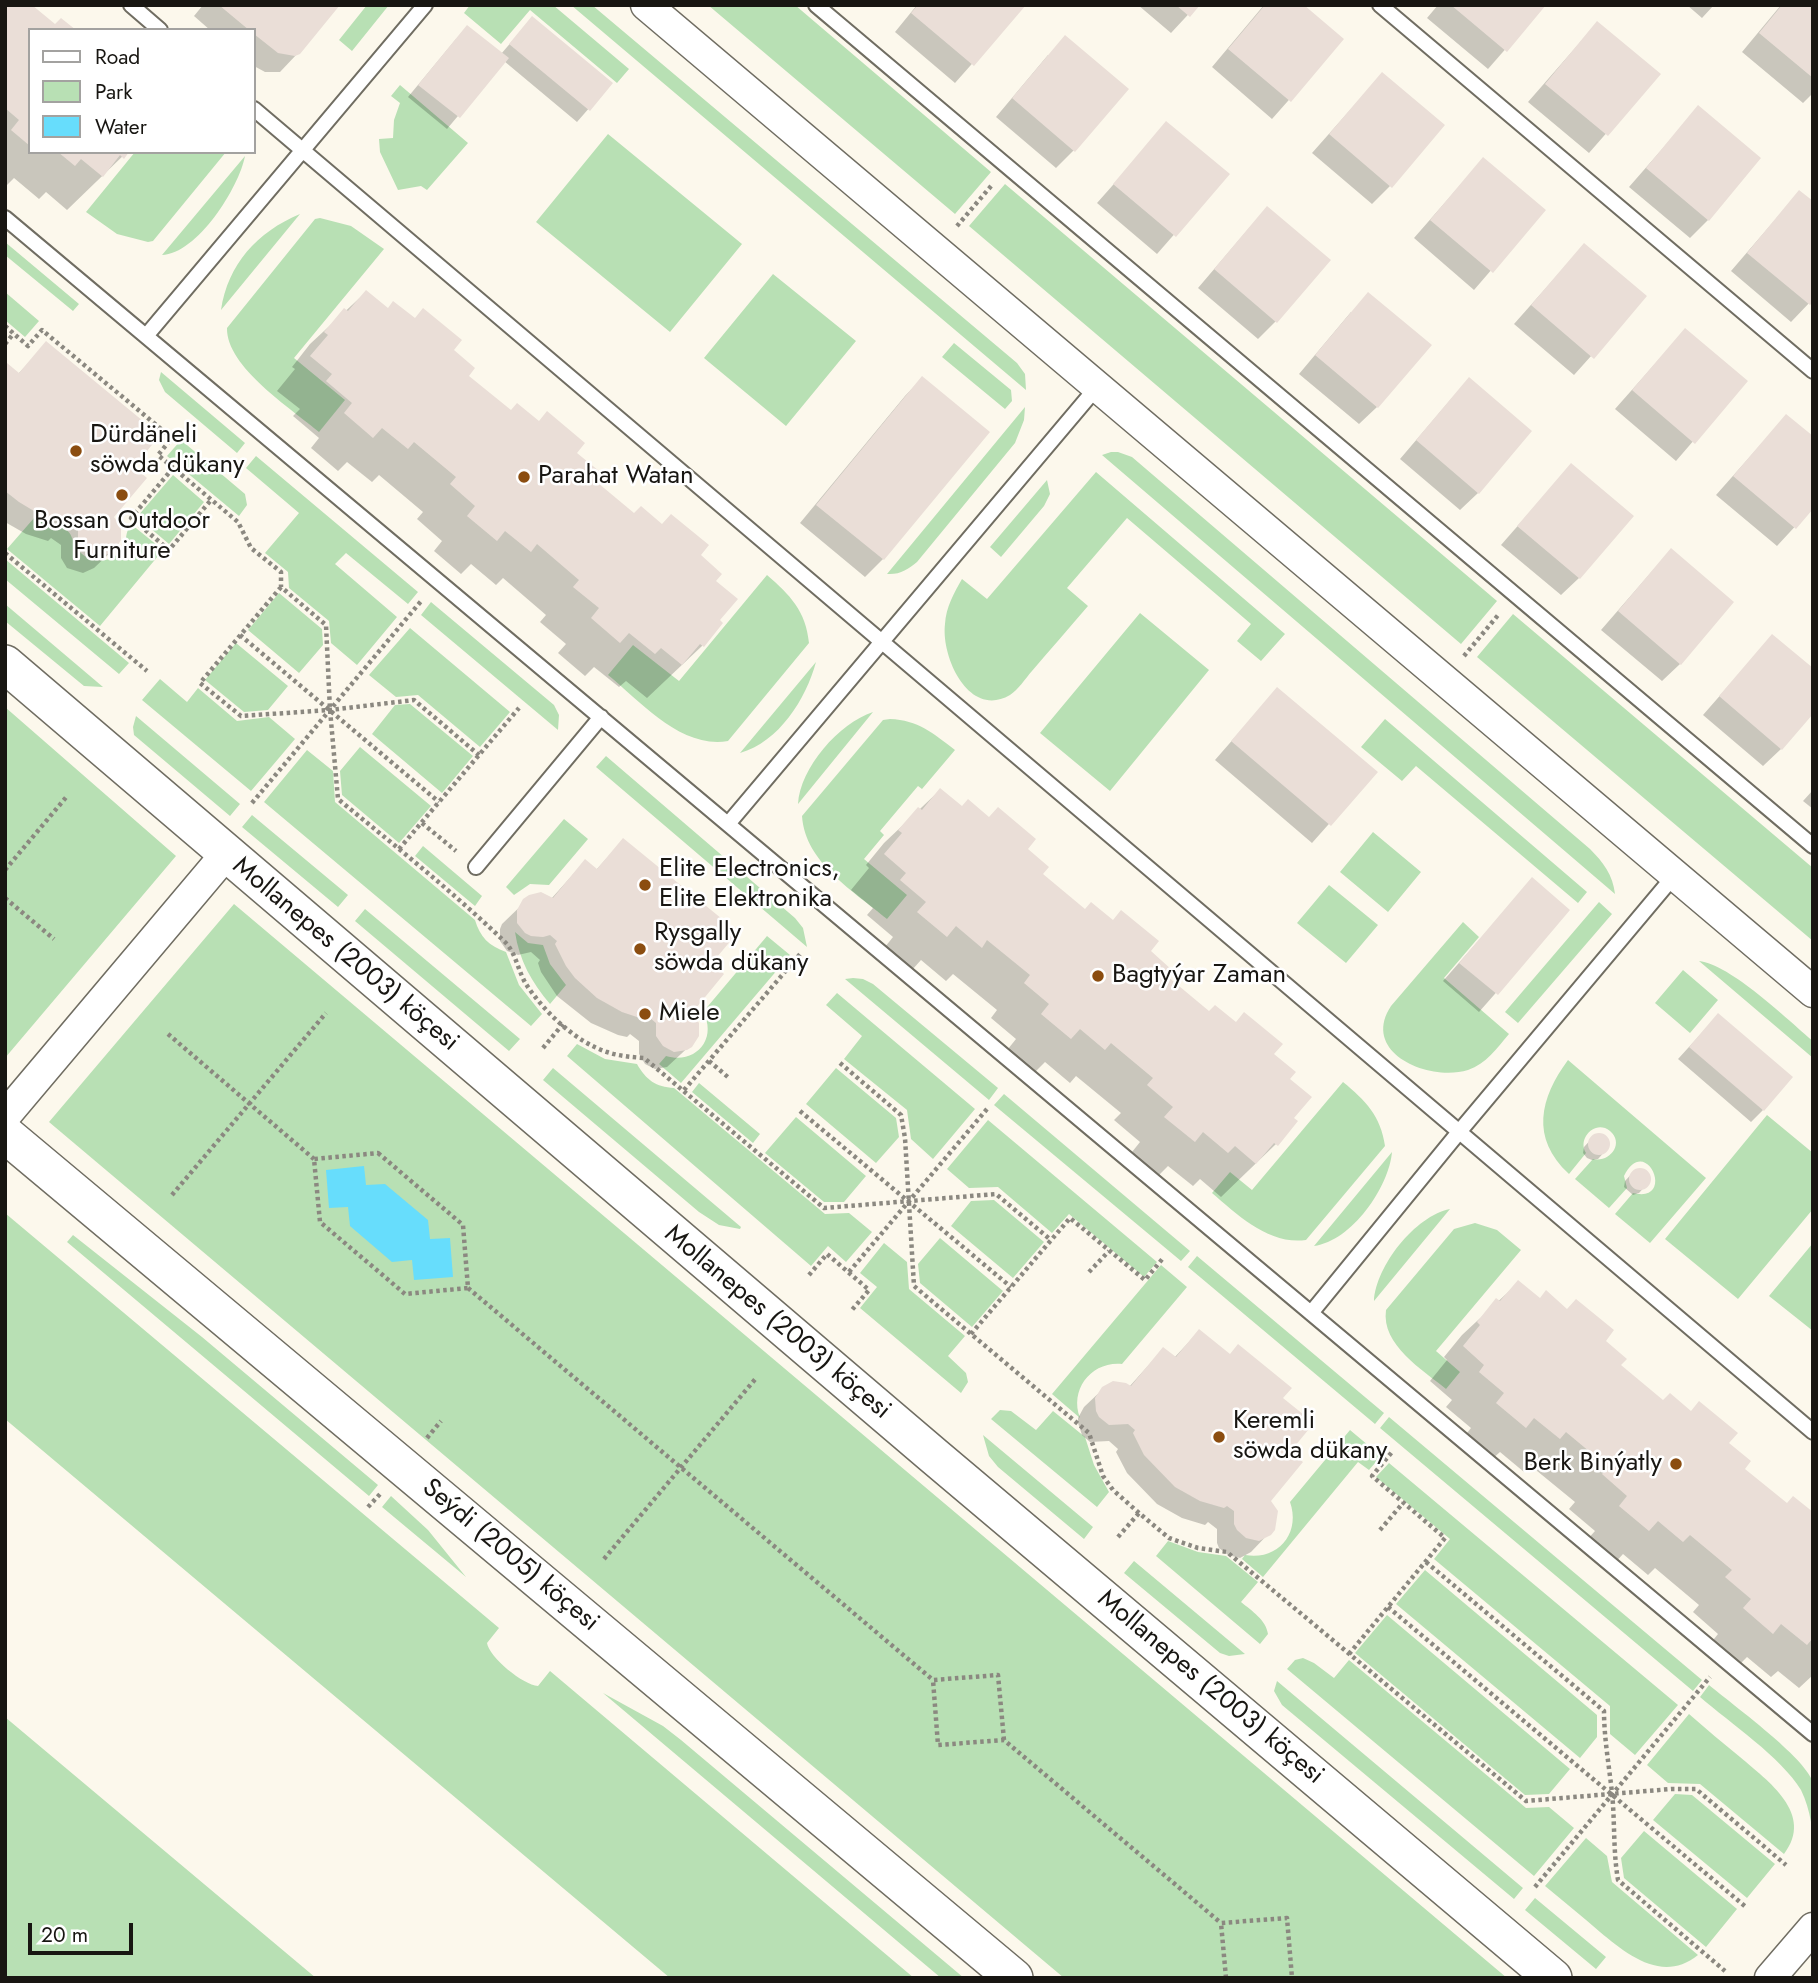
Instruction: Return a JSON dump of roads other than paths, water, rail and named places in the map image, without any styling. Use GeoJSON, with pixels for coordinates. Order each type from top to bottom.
{"type":"FeatureCollection","features":[{"type":"Feature","properties":{"kind":"street"},"geometry":{"type":"LineString","coordinates":[[646,5],[1813,992]]}},
{"type":"Feature","properties":{"kind":"street","name":"Mollanepes (2003) köçesi"},"geometry":{"type":"LineString","coordinates":[[5,664],[945,1465],[1553,1978]]}},
{"type":"Feature","properties":{"kind":"street"},"geometry":{"type":"LineString","coordinates":[[5,1116],[226,854]]}},
{"type":"Feature","properties":{"kind":"street","name":"Seýdi (2005) köçesi"},"geometry":{"type":"LineString","coordinates":[[5,1134],[1014,1978]]}},
{"type":"Feature","properties":{"kind":"street"},"geometry":{"type":"LineString","coordinates":[[1770,1978],[1813,1928]]}},
{"type":"Feature","properties":{"kind":"lane"},"geometry":{"type":"LineString","coordinates":[[131,5],[158,28]]}},
{"type":"Feature","properties":{"kind":"lane"},"geometry":{"type":"LineString","coordinates":[[146,336],[425,5]]}},
{"type":"Feature","properties":{"kind":"lane"},"geometry":{"type":"LineString","coordinates":[[816,5],[1813,846]]}},
{"type":"Feature","properties":{"kind":"lane"},"geometry":{"type":"LineString","coordinates":[[1380,5],[1813,371]]}},
{"type":"Feature","properties":{"kind":"lane"},"geometry":{"type":"LineString","coordinates":[[256,111],[1813,1432]]}},
{"type":"Feature","properties":{"kind":"lane"},"geometry":{"type":"LineString","coordinates":[[5,218],[1813,1734]]}},
{"type":"Feature","properties":{"kind":"lane"},"geometry":{"type":"LineString","coordinates":[[728,824],[1097,387]]}},
{"type":"Feature","properties":{"kind":"lane"},"geometry":{"type":"LineString","coordinates":[[476,867],[601,717]]}},
{"type":"Feature","properties":{"kind":"lane"},"geometry":{"type":"LineString","coordinates":[[1311,1313],[1674,876]]}},
{"type":"Feature","properties":{"kind":"water"},"geometry":{"type":"Polygon","coordinates":[[[364,1166],[366,1185],[385,1184],[428,1220],[430,1239],[450,1238],[453,1277],[414,1280],[412,1260],[392,1262],[350,1226],[348,1207],[329,1208],[326,1170],[364,1166]]]}},
{"type":"Feature","properties":{"kind":"place","name":"Dürdäneli söwda dükany"},"geometry":{"type":"Point","coordinates":[76,451]}},
{"type":"Feature","properties":{"kind":"place","name":"Parahat Watan"},"geometry":{"type":"Point","coordinates":[524,477]}},
{"type":"Feature","properties":{"kind":"place","name":"Bossan Outdoor Furniture"},"geometry":{"type":"Point","coordinates":[122,495]}},
{"type":"Feature","properties":{"kind":"place","name":"Elite Electronics, Elite Elektronika"},"geometry":{"type":"Point","coordinates":[645,885]}},
{"type":"Feature","properties":{"kind":"place","name":"Rysgally söwda dükany"},"geometry":{"type":"Point","coordinates":[640,949]}},
{"type":"Feature","properties":{"kind":"place","name":"Bagtyýar Zaman"},"geometry":{"type":"Point","coordinates":[1098,976]}},
{"type":"Feature","properties":{"kind":"place","name":"Miele"},"geometry":{"type":"Point","coordinates":[645,1014]}},
{"type":"Feature","properties":{"kind":"place","name":"Keremli söwda dükany"},"geometry":{"type":"Point","coordinates":[1219,1437]}},
{"type":"Feature","properties":{"kind":"place","name":"Berk Binýatly"},"geometry":{"type":"Point","coordinates":[1676,1464]}}]}
